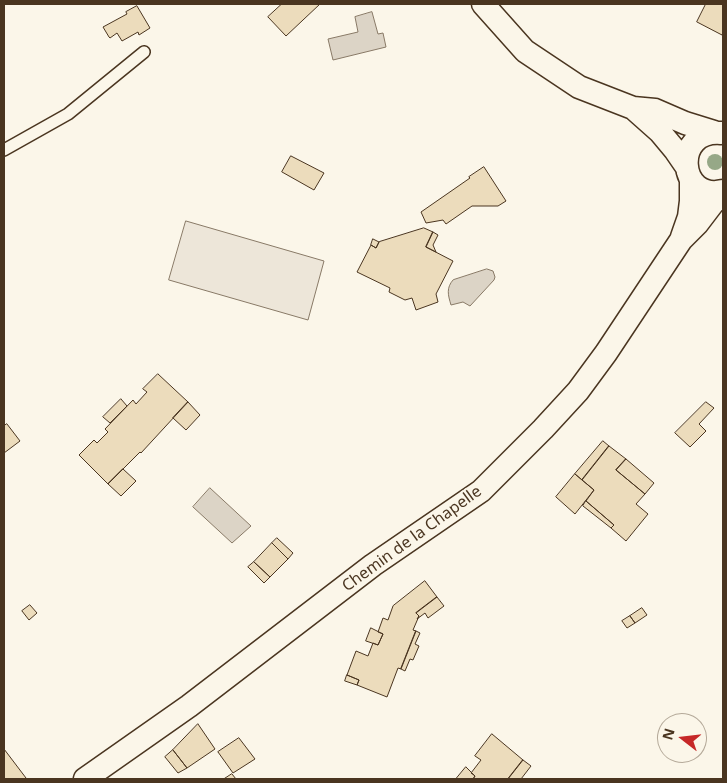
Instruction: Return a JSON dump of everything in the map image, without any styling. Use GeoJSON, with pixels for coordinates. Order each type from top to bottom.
{"type":"FeatureCollection","features":[{"type":"Feature","properties":{"kind":"street"},"geometry":{"type":"LineString","coordinates":[[483,4],[525,51],[579,87],[633,108],[655,110],[685,124],[718,133]]}},
{"type":"Feature","properties":{"kind":"street"},"geometry":{"type":"LineString","coordinates":[[633,108],[660,132],[675,150],[696,186],[704,190],[723,193]]}},
{"type":"Feature","properties":{"kind":"street","name":"Chemin de la Chapelle"},"geometry":{"type":"LineString","coordinates":[[681,240],[691,201],[686,157],[696,140],[704,135],[718,133]]}},
{"type":"Feature","properties":{"kind":"street","name":"Chemin de la Chapelle"},"geometry":{"type":"LineString","coordinates":[[85,779],[189,706],[373,565],[481,491],[578,391],[643,299],[681,240],[723,193]]}},
{"type":"Feature","properties":{"kind":"lane"},"geometry":{"type":"LineString","coordinates":[[4,150],[68,114],[144,52]]}},
{"type":"Feature","properties":{"kind":"shaded area"},"geometry":{"type":"Polygon","coordinates":[[[372,12],[378,34],[383,33],[386,47],[333,60],[328,39],[358,32],[355,17],[372,12]]]}},
{"type":"Feature","properties":{"kind":"shaded area"},"geometry":{"type":"Polygon","coordinates":[[[186,221],[324,261],[308,320],[169,280],[186,221]]]}},
{"type":"Feature","properties":{"kind":"shaded area"},"geometry":{"type":"Polygon","coordinates":[[[487,269],[493,271],[494,280],[470,306],[463,302],[451,305],[448,292],[453,280],[487,269]]]}},
{"type":"Feature","properties":{"kind":"shaded area"},"geometry":{"type":"Polygon","coordinates":[[[210,488],[251,526],[232,543],[193,507],[210,488]]]}},
{"type":"Feature","properties":{"kind":"building"},"geometry":{"type":"Polygon","coordinates":[[[282,4],[320,4],[286,36],[268,17],[282,4]]]}},
{"type":"Feature","properties":{"kind":"building"},"geometry":{"type":"Polygon","coordinates":[[[706,4],[723,4],[722,35],[697,22],[706,4]]]}},
{"type":"Feature","properties":{"kind":"building"},"geometry":{"type":"Polygon","coordinates":[[[137,6],[150,28],[139,35],[138,32],[122,41],[117,33],[110,38],[103,27],[127,14],[126,12],[137,6]]]}},
{"type":"Feature","properties":{"kind":"building"},"geometry":{"type":"Polygon","coordinates":[[[291,156],[324,173],[314,190],[282,172],[291,156]]]}},
{"type":"Feature","properties":{"kind":"building"},"geometry":{"type":"Polygon","coordinates":[[[484,167],[506,201],[498,206],[472,206],[446,224],[443,220],[426,223],[421,212],[484,167]]]}},
{"type":"Feature","properties":{"kind":"building"},"geometry":{"type":"Polygon","coordinates":[[[424,228],[433,232],[426,247],[453,261],[436,294],[438,302],[416,310],[412,298],[405,300],[389,292],[390,288],[357,272],[371,245],[376,248],[379,242],[424,228]]]}},
{"type":"Feature","properties":{"kind":"building"},"geometry":{"type":"Polygon","coordinates":[[[433,232],[438,235],[433,245],[436,252],[426,247],[433,232]]]}},
{"type":"Feature","properties":{"kind":"building"},"geometry":{"type":"Polygon","coordinates":[[[373,239],[379,242],[376,248],[371,245],[373,239]]]}},
{"type":"Feature","properties":{"kind":"building"},"geometry":{"type":"Polygon","coordinates":[[[158,374],[188,402],[141,453],[108,484],[79,455],[94,440],[97,443],[108,432],[105,429],[133,400],[136,404],[147,392],[143,389],[158,374]]]}},
{"type":"Feature","properties":{"kind":"building"},"geometry":{"type":"Polygon","coordinates":[[[121,399],[127,406],[110,423],[103,417],[121,399]]]}},
{"type":"Feature","properties":{"kind":"building"},"geometry":{"type":"Polygon","coordinates":[[[188,402],[200,415],[186,430],[173,418],[188,402]]]}},
{"type":"Feature","properties":{"kind":"building"},"geometry":{"type":"Polygon","coordinates":[[[706,402],[714,408],[699,424],[706,431],[690,447],[675,433],[706,402]]]}},
{"type":"Feature","properties":{"kind":"building"},"geometry":{"type":"Polygon","coordinates":[[[7,424],[20,441],[4,453],[4,426],[7,424]]]}},
{"type":"Feature","properties":{"kind":"building"},"geometry":{"type":"Polygon","coordinates":[[[603,441],[609,446],[582,480],[575,474],[603,441]]]}},
{"type":"Feature","properties":{"kind":"building"},"geometry":{"type":"Polygon","coordinates":[[[609,446],[626,459],[616,470],[645,494],[636,504],[648,514],[626,541],[611,528],[614,525],[586,501],[594,490],[582,480],[609,446]]]}},
{"type":"Feature","properties":{"kind":"building"},"geometry":{"type":"Polygon","coordinates":[[[626,459],[654,483],[645,494],[616,470],[626,459]]]}},
{"type":"Feature","properties":{"kind":"building"},"geometry":{"type":"Polygon","coordinates":[[[123,469],[136,481],[121,496],[108,484],[123,469]]]}},
{"type":"Feature","properties":{"kind":"building"},"geometry":{"type":"Polygon","coordinates":[[[575,474],[594,490],[575,514],[556,497],[575,474]]]}},
{"type":"Feature","properties":{"kind":"building"},"geometry":{"type":"Polygon","coordinates":[[[586,501],[614,525],[611,528],[583,506],[586,501]]]}},
{"type":"Feature","properties":{"kind":"building"},"geometry":{"type":"Polygon","coordinates":[[[277,538],[293,553],[288,559],[272,543],[277,538]]]}},
{"type":"Feature","properties":{"kind":"building"},"geometry":{"type":"Polygon","coordinates":[[[272,543],[288,559],[270,577],[254,562],[272,543]]]}},
{"type":"Feature","properties":{"kind":"building"},"geometry":{"type":"Polygon","coordinates":[[[254,562],[270,577],[264,583],[248,567],[254,562]]]}},
{"type":"Feature","properties":{"kind":"building"},"geometry":{"type":"Polygon","coordinates":[[[425,581],[437,597],[416,613],[419,616],[413,630],[416,631],[401,669],[398,668],[387,697],[357,685],[359,680],[347,675],[356,651],[368,656],[373,643],[378,645],[383,634],[378,632],[383,618],[388,620],[393,606],[425,581]]]}},
{"type":"Feature","properties":{"kind":"building"},"geometry":{"type":"Polygon","coordinates":[[[437,597],[444,606],[428,618],[425,613],[417,619],[419,616],[416,613],[437,597]]]}},
{"type":"Feature","properties":{"kind":"building"},"geometry":{"type":"Polygon","coordinates":[[[30,605],[37,613],[29,620],[22,611],[30,605]]]}},
{"type":"Feature","properties":{"kind":"building"},"geometry":{"type":"Polygon","coordinates":[[[642,608],[647,615],[635,623],[630,616],[642,608]]]}},
{"type":"Feature","properties":{"kind":"building"},"geometry":{"type":"Polygon","coordinates":[[[630,616],[635,623],[627,628],[622,621],[630,616]]]}},
{"type":"Feature","properties":{"kind":"building"},"geometry":{"type":"Polygon","coordinates":[[[371,628],[383,634],[378,645],[366,641],[371,628]]]}},
{"type":"Feature","properties":{"kind":"building"},"geometry":{"type":"Polygon","coordinates":[[[416,631],[420,633],[415,644],[419,646],[413,660],[410,659],[405,671],[401,669],[416,631]]]}},
{"type":"Feature","properties":{"kind":"building"},"geometry":{"type":"Polygon","coordinates":[[[347,675],[359,680],[357,685],[345,681],[347,675]]]}},
{"type":"Feature","properties":{"kind":"building"},"geometry":{"type":"Polygon","coordinates":[[[198,724],[215,749],[187,768],[173,750],[198,724]]]}},
{"type":"Feature","properties":{"kind":"building"},"geometry":{"type":"Polygon","coordinates":[[[492,734],[523,760],[508,779],[473,779],[475,776],[471,773],[481,760],[475,756],[492,734]]]}},
{"type":"Feature","properties":{"kind":"building"},"geometry":{"type":"Polygon","coordinates":[[[239,738],[255,759],[233,773],[218,752],[239,738]]]}},
{"type":"Feature","properties":{"kind":"building"},"geometry":{"type":"Polygon","coordinates":[[[4,749],[26,778],[4,779],[4,749]]]}},
{"type":"Feature","properties":{"kind":"building"},"geometry":{"type":"Polygon","coordinates":[[[173,750],[187,768],[178,773],[165,757],[173,750]]]}},
{"type":"Feature","properties":{"kind":"building"},"geometry":{"type":"Polygon","coordinates":[[[523,760],[531,766],[521,779],[508,779],[523,760]]]}},
{"type":"Feature","properties":{"kind":"building"},"geometry":{"type":"Polygon","coordinates":[[[466,767],[475,776],[473,779],[456,779],[466,767]]]}},
{"type":"Feature","properties":{"kind":"building"},"geometry":{"type":"Polygon","coordinates":[[[232,774],[236,779],[224,779],[232,774]]]}}]}
